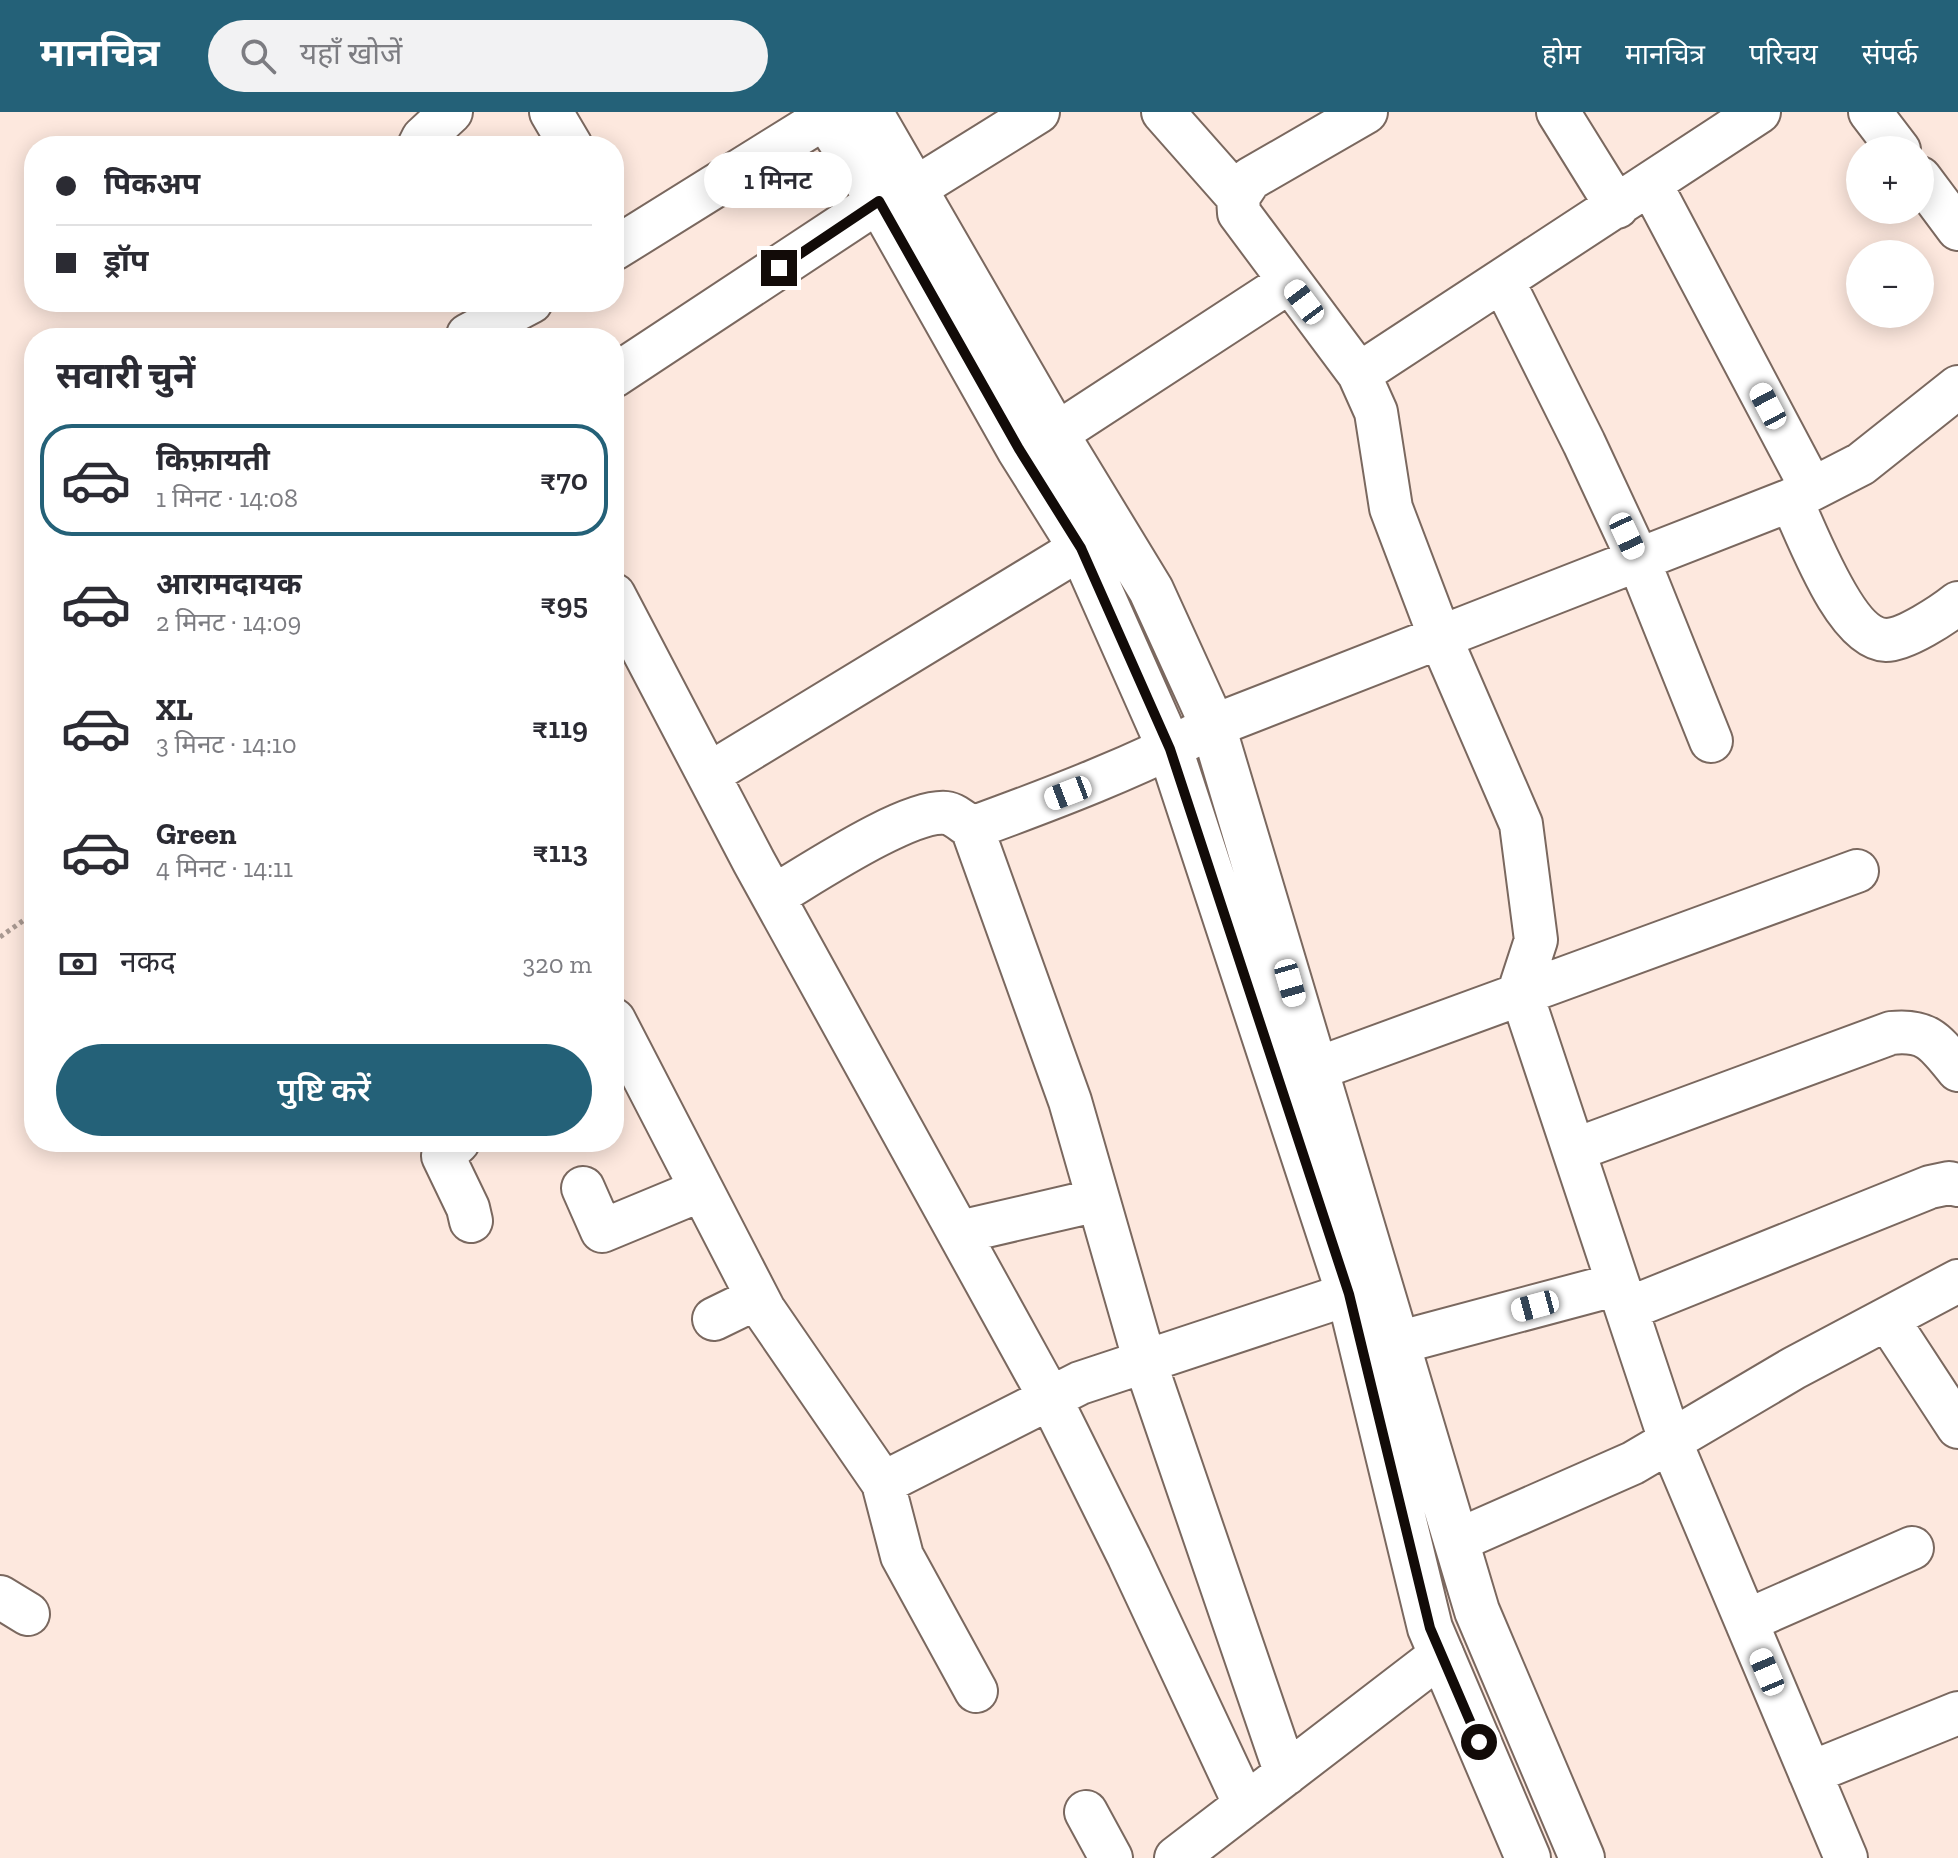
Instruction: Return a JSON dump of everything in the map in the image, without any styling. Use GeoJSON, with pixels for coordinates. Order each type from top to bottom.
{"type":"FeatureCollection","features":[{"type":"Feature","properties":{"kind":"main road"},"geometry":{"type":"LineString","coordinates":[[870,112],[897,195],[1037,442],[1096,536],[1366,1293],[1397,1343],[1477,1611],[1582,1858]]}},
{"type":"Feature","properties":{"kind":"main road"},"geometry":{"type":"LineString","coordinates":[[824,115],[897,195]]}},
{"type":"Feature","properties":{"kind":"main road"},"geometry":{"type":"LineString","coordinates":[[1096,536],[1151,590],[1213,726],[1316,1069],[1366,1293],[1430,1628],[1528,1858]]}},
{"type":"Feature","properties":{"kind":"street"},"geometry":{"type":"LineString","coordinates":[[425,136],[451,112]]}},
{"type":"Feature","properties":{"kind":"street"},"geometry":{"type":"LineString","coordinates":[[551,112],[565,136]]}},
{"type":"Feature","properties":{"kind":"street"},"geometry":{"type":"LineString","coordinates":[[624,370],[897,195],[1038,112]]}},
{"type":"Feature","properties":{"kind":"street"},"geometry":{"type":"LineString","coordinates":[[1163,112],[1238,197]]}},
{"type":"Feature","properties":{"kind":"street"},"geometry":{"type":"LineString","coordinates":[[1366,112],[1250,179],[1238,197],[1239,213],[1359,374],[1376,412],[1391,508],[1440,637],[1521,824],[1536,940],[1520,989],[1671,1443],[1846,1858]]}},
{"type":"Feature","properties":{"kind":"street"},"geometry":{"type":"LineString","coordinates":[[1558,112],[1634,196],[1801,494],[1844,609],[1863,631],[1886,640],[1954,615]]}},
{"type":"Feature","properties":{"kind":"street"},"geometry":{"type":"LineString","coordinates":[[1359,374],[1759,112]]}},
{"type":"Feature","properties":{"kind":"street"},"geometry":{"type":"LineString","coordinates":[[1870,112],[1888,136]]}},
{"type":"Feature","properties":{"kind":"street"},"geometry":{"type":"LineString","coordinates":[[624,232],[824,115]]}},
{"type":"Feature","properties":{"kind":"street"},"geometry":{"type":"LineString","coordinates":[[1934,197],[1958,229]]}},
{"type":"Feature","properties":{"kind":"street"},"geometry":{"type":"LineString","coordinates":[[1503,281],[1638,559],[1711,741]]}},
{"type":"Feature","properties":{"kind":"street"},"geometry":{"type":"LineString","coordinates":[[1037,442],[1289,282]]}},
{"type":"Feature","properties":{"kind":"street"},"geometry":{"type":"LineString","coordinates":[[464,325],[502,312]]}},
{"type":"Feature","properties":{"kind":"street"},"geometry":{"type":"LineString","coordinates":[[972,828],[1068,793],[1170,749],[1213,726],[1801,494],[1861,464],[1958,387]]}},
{"type":"Feature","properties":{"kind":"street"},"geometry":{"type":"LineString","coordinates":[[709,774],[1096,536]]}},
{"type":"Feature","properties":{"kind":"street"},"geometry":{"type":"LineString","coordinates":[[624,614],[774,896],[1050,1398],[1129,1557],[1245,1805]]}},
{"type":"Feature","properties":{"kind":"street"},"geometry":{"type":"LineString","coordinates":[[774,896],[872,840],[927,813],[949,813],[972,828],[1070,1101],[1145,1362],[1286,1774]]}},
{"type":"Feature","properties":{"kind":"street"},"geometry":{"type":"LineString","coordinates":[[1316,1069],[1523,996],[1857,871]]}},
{"type":"Feature","properties":{"kind":"street"},"geometry":{"type":"LineString","coordinates":[[1574,1150],[1891,1033],[1911,1031],[1924,1035],[1937,1044],[1958,1070]]}},
{"type":"Feature","properties":{"kind":"street"},"geometry":{"type":"LineString","coordinates":[[624,1054],[701,1190],[757,1298],[883,1483],[902,1556],[976,1691]]}},
{"type":"Feature","properties":{"kind":"street"},"geometry":{"type":"LineString","coordinates":[[447,1152],[443,1156],[471,1221]]}},
{"type":"Feature","properties":{"kind":"street"},"geometry":{"type":"LineString","coordinates":[[1397,1343],[1622,1296],[1930,1187],[1949,1183],[1958,1185]]}},
{"type":"Feature","properties":{"kind":"street"},"geometry":{"type":"LineString","coordinates":[[583,1188],[602,1231],[701,1190]]}},
{"type":"Feature","properties":{"kind":"street"},"geometry":{"type":"LineString","coordinates":[[960,1232],[1098,1200]]}},
{"type":"Feature","properties":{"kind":"street"},"geometry":{"type":"LineString","coordinates":[[1456,1541],[1576,1491],[1671,1443],[1794,1368],[1958,1281]]}},
{"type":"Feature","properties":{"kind":"street"},"geometry":{"type":"LineString","coordinates":[[883,1483],[1080,1383],[1366,1293]]}},
{"type":"Feature","properties":{"kind":"street"},"geometry":{"type":"LineString","coordinates":[[714,1319],[757,1298]]}},
{"type":"Feature","properties":{"kind":"street"},"geometry":{"type":"LineString","coordinates":[[1888,1320],[1958,1427]]}},
{"type":"Feature","properties":{"kind":"street"},"geometry":{"type":"LineString","coordinates":[[1746,1621],[1912,1548]]}},
{"type":"Feature","properties":{"kind":"street"},"geometry":{"type":"LineString","coordinates":[[1176,1858],[1442,1654]]}},
{"type":"Feature","properties":{"kind":"street"},"geometry":{"type":"LineString","coordinates":[[1810,1773],[1958,1713]]}},
{"type":"Feature","properties":{"kind":"street"},"geometry":{"type":"LineString","coordinates":[[1086,1812],[1111,1858]]}},
{"type":"Feature","properties":{"kind":"path"},"geometry":{"type":"LineString","coordinates":[[0,937],[24,920]]}},
{"type":"Feature","properties":{"kind":"route"},"geometry":{"type":"LineString","coordinates":[[779,268],[879,201],[1019,449],[1081,548],[1107,613],[1170,749],[1349,1294],[1430,1628],[1479,1742]]}}]}
